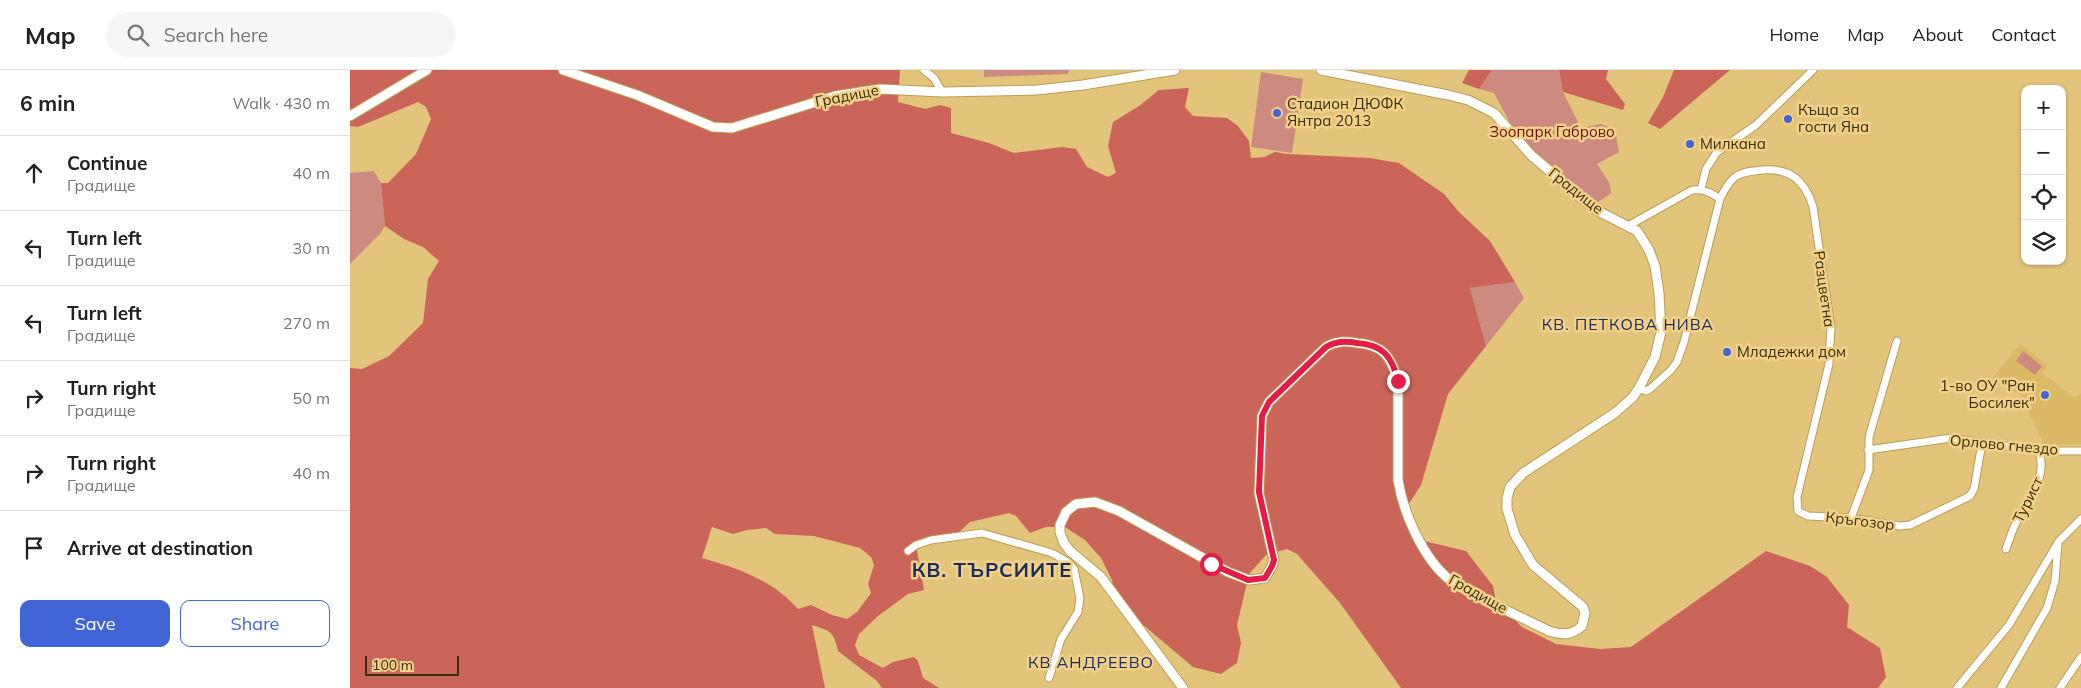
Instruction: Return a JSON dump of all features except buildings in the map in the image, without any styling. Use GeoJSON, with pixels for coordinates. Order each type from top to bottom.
{"type":"FeatureCollection","features":[{"type":"Feature","properties":{"kind":"street"},"geometry":{"type":"LineString","coordinates":[[350,116],[427,70]]}},
{"type":"Feature","properties":{"kind":"street","name":"Градище"},"geometry":{"type":"LineString","coordinates":[[563,70],[723,129],[732,128],[834,96],[880,89],[942,92],[1037,90],[1083,85],[1174,70]]}},
{"type":"Feature","properties":{"kind":"street"},"geometry":{"type":"LineString","coordinates":[[924,70],[934,78],[942,92]]}},
{"type":"Feature","properties":{"kind":"street","name":"Градище"},"geometry":{"type":"LineString","coordinates":[[1183,688],[1100,577],[1064,543],[1060,532],[1060,524],[1070,508],[1076,504],[1095,502],[1119,512],[1228,572],[1248,580],[1265,578],[1274,560],[1259,492],[1262,416],[1264,408],[1326,347],[1333,343],[1346,342],[1371,344],[1384,351],[1396,373],[1398,381],[1398,480],[1400,494],[1414,530],[1431,560],[1441,573],[1463,589],[1549,631],[1560,635],[1570,634],[1582,626],[1585,614],[1583,607],[1542,574],[1524,552],[1514,535],[1506,509],[1510,487],[1523,473],[1615,413],[1633,397],[1655,357],[1659,344],[1661,322],[1659,293],[1652,258],[1643,238],[1628,226],[1596,210],[1582,199],[1542,165],[1494,113],[1484,106],[1468,100],[1432,91],[1320,70]]}},
{"type":"Feature","properties":{"kind":"street"},"geometry":{"type":"LineString","coordinates":[[1700,189],[1706,169],[1717,152],[1756,125],[1813,70]]}},
{"type":"Feature","properties":{"kind":"street","name":"Разцветна"},"geometry":{"type":"LineString","coordinates":[[1720,199],[1735,177],[1746,171],[1775,169],[1788,173],[1798,180],[1810,196],[1831,328],[1829,364],[1796,501],[1798,511],[1808,516]]}},
{"type":"Feature","properties":{"kind":"street"},"geometry":{"type":"LineString","coordinates":[[1628,226],[1692,190],[1708,191],[1720,199],[1684,342],[1677,362],[1650,389],[1646,391],[1639,388]]}},
{"type":"Feature","properties":{"kind":"street"},"geometry":{"type":"LineString","coordinates":[[1851,518],[1869,470],[1868,450],[1872,426],[1897,341]]}},
{"type":"Feature","properties":{"kind":"street","name":"Орлово гнездо"},"geometry":{"type":"LineString","coordinates":[[1868,450],[1951,438],[2039,450],[2081,451]]}},
{"type":"Feature","properties":{"kind":"street","name":"Кръгозор"},"geometry":{"type":"LineString","coordinates":[[1808,516],[1851,518],[1904,526],[1966,499],[1974,489],[1982,443]]}},
{"type":"Feature","properties":{"kind":"street","name":"Турист"},"geometry":{"type":"LineString","coordinates":[[2006,548],[2039,479],[2042,460],[2039,450]]}},
{"type":"Feature","properties":{"kind":"street"},"geometry":{"type":"LineString","coordinates":[[1958,688],[2009,625],[2059,541],[2081,519]]}},
{"type":"Feature","properties":{"kind":"street"},"geometry":{"type":"LineString","coordinates":[[908,551],[916,545],[931,540],[982,533],[1052,553],[1062,558],[1074,569],[1080,598],[1078,612],[1061,639],[1048,678]]}},
{"type":"Feature","properties":{"kind":"street"},"geometry":{"type":"LineString","coordinates":[[2001,688],[2047,608],[2055,581],[2059,541]]}},
{"type":"Feature","properties":{"kind":"street"},"geometry":{"type":"LineString","coordinates":[[1074,569],[1082,561]]}},
{"type":"Feature","properties":{"kind":"street"},"geometry":{"type":"LineString","coordinates":[[2060,688],[2081,657]]}},
{"type":"Feature","properties":{"kind":"shaded area"},"geometry":{"type":"Polygon","coordinates":[[[350,70],[900,70],[898,102],[925,109],[940,105],[951,108],[951,133],[989,143],[1014,153],[1062,147],[1076,149],[1087,167],[1108,177],[1116,173],[1108,146],[1113,122],[1139,106],[1159,90],[1189,88],[1185,107],[1193,116],[1227,118],[1238,126],[1249,141],[1251,158],[1264,157],[1275,152],[1370,158],[1399,163],[1444,194],[1459,212],[1490,241],[1515,282],[1470,288],[1486,346],[1448,394],[1421,485],[1407,507],[1424,541],[1466,551],[1493,586],[1496,601],[1522,627],[1556,644],[1600,649],[1631,647],[1766,551],[1810,566],[1827,577],[1849,605],[1847,627],[1880,648],[1886,677],[1878,688],[1401,688],[1340,603],[1297,554],[1287,549],[1266,555],[1249,574],[1237,625],[1241,643],[1237,663],[1221,674],[1193,667],[1116,602],[1112,580],[1101,558],[1085,540],[1065,527],[1046,527],[1030,533],[1016,516],[1009,513],[970,522],[957,534],[935,535],[916,545],[924,590],[908,594],[878,616],[859,634],[855,645],[859,655],[883,668],[893,662],[914,657],[918,661],[923,678],[939,688],[882,688],[877,681],[838,651],[835,639],[830,633],[812,625],[825,688],[350,688],[350,368],[362,369],[389,356],[423,323],[428,279],[439,261],[423,247],[404,239],[385,226],[381,183],[388,183],[416,154],[431,119],[426,107],[418,102],[358,127],[350,126],[350,70]],[[712,527],[702,558],[754,576],[777,590],[798,609],[811,605],[832,615],[847,619],[857,612],[871,593],[868,584],[874,565],[871,557],[860,548],[814,536],[775,534],[766,528],[733,534],[712,527]]]}},
{"type":"Feature","properties":{"kind":"shaded area"},"geometry":{"type":"Polygon","coordinates":[[[1469,70],[1492,70],[1479,89],[1462,83],[1469,70]]]}},
{"type":"Feature","properties":{"kind":"shaded area"},"geometry":{"type":"Polygon","coordinates":[[[1559,70],[1608,70],[1606,79],[1625,104],[1623,110],[1563,92],[1559,70]]]}},
{"type":"Feature","properties":{"kind":"shaded area"},"geometry":{"type":"Polygon","coordinates":[[[1674,70],[1730,70],[1660,129],[1648,123],[1663,97],[1674,70]]]}},
{"type":"Feature","properties":{"kind":"shaded area","name":"1-во ОУ \"Ран Босилек\""},"geometry":{"type":"Polygon","coordinates":[[[2020,344],[2048,365],[2042,373],[2075,398],[2081,393],[2081,444],[2044,446],[2022,396],[1993,377],[2020,344]]]}},
{"type":"Feature","properties":{"kind":"green space"},"geometry":{"type":"Polygon","coordinates":[[[984,70],[1069,70],[1068,74],[984,77],[984,70]]]}},
{"type":"Feature","properties":{"kind":"green space","name":"Зоопарк Габрово"},"geometry":{"type":"Polygon","coordinates":[[[1492,70],[1559,70],[1563,92],[1581,128],[1601,124],[1615,130],[1619,152],[1597,164],[1610,184],[1611,193],[1594,205],[1533,151],[1509,121],[1494,93],[1479,89],[1492,70]]]}},
{"type":"Feature","properties":{"kind":"green space","name":"Стадион ДЮФК Янтра 2013"},"geometry":{"type":"Polygon","coordinates":[[[1261,72],[1303,79],[1292,153],[1251,147],[1261,72]]]}},
{"type":"Feature","properties":{"kind":"green space"},"geometry":{"type":"Polygon","coordinates":[[[374,171],[381,183],[385,226],[380,234],[350,264],[350,173],[374,171]]]}},
{"type":"Feature","properties":{"kind":"green space"},"geometry":{"type":"Polygon","coordinates":[[[1515,282],[1524,298],[1486,346],[1470,288],[1515,282]]]}},
{"type":"Feature","properties":{"kind":"green space"},"geometry":{"type":"Polygon","coordinates":[[[2023,351],[2042,366],[2035,375],[2016,361],[2023,351]]]}},
{"type":"Feature","properties":{"kind":"place","name":"Стадион ДЮФК Янтра 2013"},"geometry":{"type":"Point","coordinates":[1277,113]}},
{"type":"Feature","properties":{"kind":"place","name":"Къща за гости Яна"},"geometry":{"type":"Point","coordinates":[1788,119]}},
{"type":"Feature","properties":{"kind":"place","name":"Милкана"},"geometry":{"type":"Point","coordinates":[1690,144]}},
{"type":"Feature","properties":{"kind":"place","name":"Младежки дом"},"geometry":{"type":"Point","coordinates":[1727,352]}},
{"type":"Feature","properties":{"kind":"place","name":"1-во ОУ \"Ран Босилек\""},"geometry":{"type":"Point","coordinates":[2045,395]}},
{"type":"Feature","properties":{"kind":"district","name":"КВ. ПЕТКОВА НИВА"},"geometry":{"type":"Point","coordinates":[1628,324]}},
{"type":"Feature","properties":{"kind":"district","name":"КВ. ТЪРСИИТЕ"},"geometry":{"type":"Point","coordinates":[992,570]}},
{"type":"Feature","properties":{"kind":"district","name":"КВ АНДРЕЕВО"},"geometry":{"type":"Point","coordinates":[1091,662]}},
{"type":"Feature","properties":{"kind":"route"},"geometry":{"type":"LineString","coordinates":[[1211,564],[1248,580],[1265,578],[1272,566],[1274,560],[1261,509],[1259,492],[1262,416],[1264,408],[1269,402],[1326,347],[1333,343],[1371,344],[1378,347],[1384,351],[1390,360],[1398,381]]}}]}
